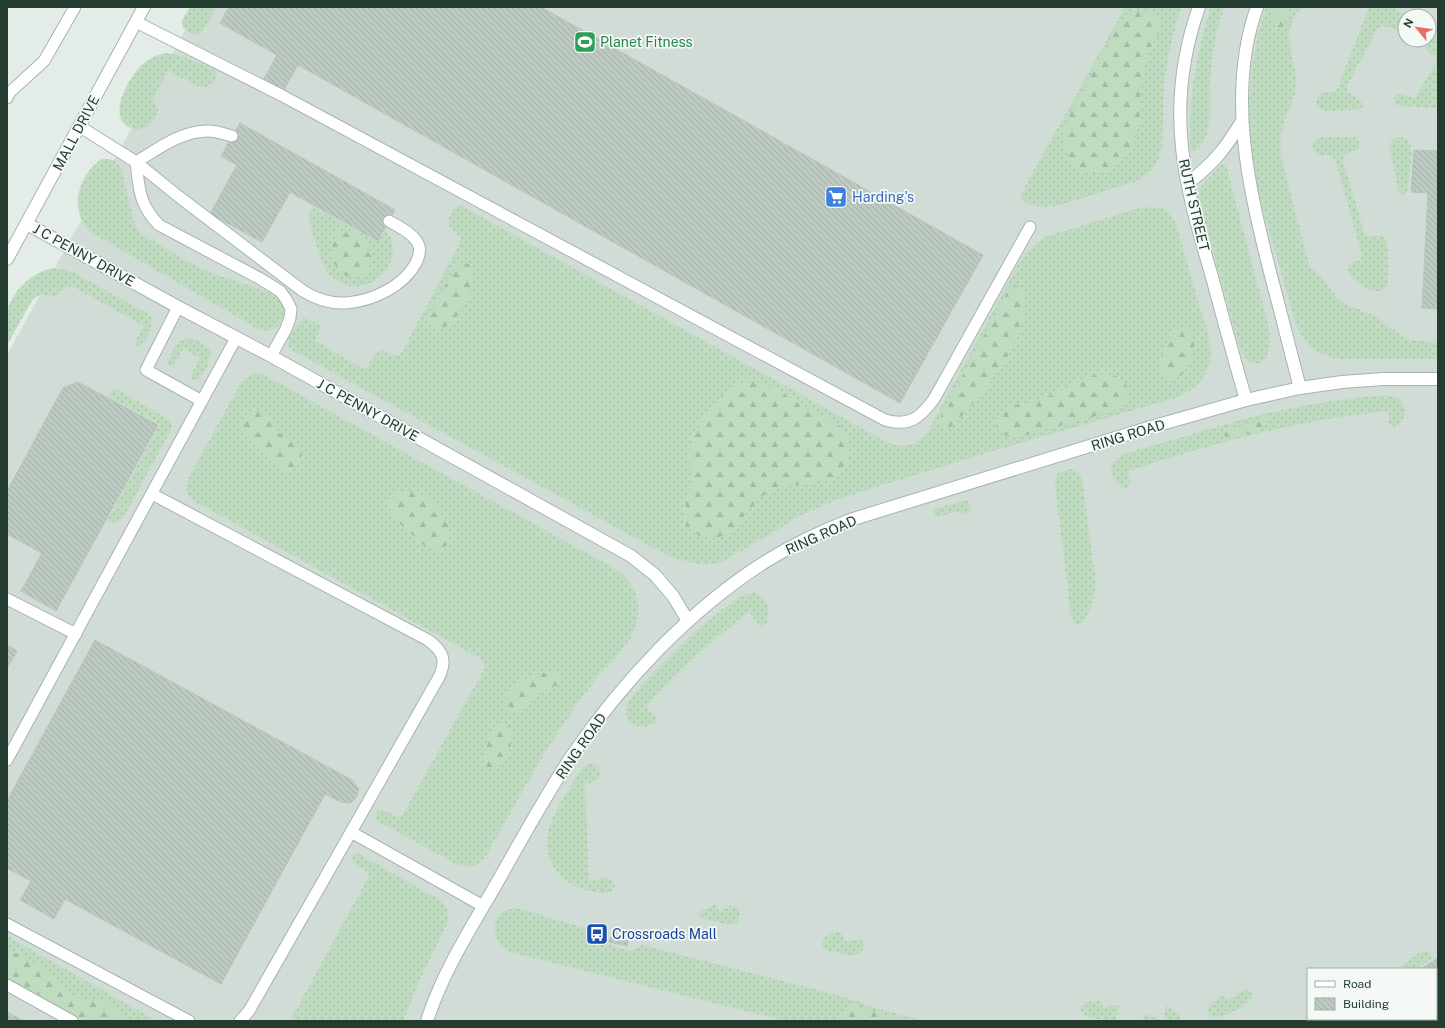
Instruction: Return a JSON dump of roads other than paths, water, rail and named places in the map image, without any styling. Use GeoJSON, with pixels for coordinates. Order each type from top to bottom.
{"type":"FeatureCollection","features":[{"type":"Feature","properties":{"kind":"street","name":"MALL DRIVE"},"geometry":{"type":"LineString","coordinates":[[7,259],[144,7]]}},
{"type":"Feature","properties":{"kind":"street","name":"RUTH STREET"},"geometry":{"type":"LineString","coordinates":[[1199,7],[1186,52],[1182,82],[1180,116],[1182,148],[1200,237],[1246,400]]}},
{"type":"Feature","properties":{"kind":"street"},"geometry":{"type":"LineString","coordinates":[[1257,7],[1251,24],[1244,59],[1242,121],[1249,180],[1257,218],[1300,388]]}},
{"type":"Feature","properties":{"kind":"street"},"geometry":{"type":"LineString","coordinates":[[1188,183],[1206,169],[1218,156],[1242,121]]}},
{"type":"Feature","properties":{"kind":"street","name":"J C PENNY DRIVE"},"geometry":{"type":"LineString","coordinates":[[27,224],[271,356],[630,556],[655,575],[673,596],[688,621]]}},
{"type":"Feature","properties":{"kind":"street","name":"RING ROAD"},"geometry":{"type":"LineString","coordinates":[[427,1021],[437,993],[449,968],[483,906],[549,791],[591,729],[641,668],[688,621],[767,560],[809,538],[850,520],[1151,427],[1246,400],[1300,388],[1342,382],[1382,379],[1438,379]]}},
{"type":"Feature","properties":{"kind":"lane"},"geometry":{"type":"LineString","coordinates":[[8,93],[44,61],[75,7]]}},
{"type":"Feature","properties":{"kind":"lane"},"geometry":{"type":"LineString","coordinates":[[136,22],[281,95],[885,420],[895,423],[906,423],[917,418],[927,409],[934,399],[1030,227]]}},
{"type":"Feature","properties":{"kind":"lane"},"geometry":{"type":"LineString","coordinates":[[79,126],[136,162],[178,196],[314,298],[328,302],[345,303],[359,301],[375,296],[404,279],[419,257],[420,247],[407,232],[389,221]]}},
{"type":"Feature","properties":{"kind":"lane"},"geometry":{"type":"LineString","coordinates":[[136,162],[177,138],[193,133],[208,131],[232,136]]}},
{"type":"Feature","properties":{"kind":"lane"},"geometry":{"type":"LineString","coordinates":[[136,162],[143,203],[149,214],[159,224],[271,284],[280,291],[286,299],[291,309],[290,318],[286,329],[271,356]]}},
{"type":"Feature","properties":{"kind":"lane"},"geometry":{"type":"LineString","coordinates":[[178,307],[146,370],[202,401]]}},
{"type":"Feature","properties":{"kind":"lane"},"geometry":{"type":"LineString","coordinates":[[7,760],[236,338]]}},
{"type":"Feature","properties":{"kind":"lane"},"geometry":{"type":"LineString","coordinates":[[152,494],[428,640],[436,646],[441,653],[443,662],[440,677],[250,1011],[240,1021]]}},
{"type":"Feature","properties":{"kind":"lane"},"geometry":{"type":"LineString","coordinates":[[7,599],[76,634]]}},
{"type":"Feature","properties":{"kind":"lane"},"geometry":{"type":"LineString","coordinates":[[351,832],[483,906]]}},
{"type":"Feature","properties":{"kind":"lane"},"geometry":{"type":"LineString","coordinates":[[7,924],[189,1021]]}},
{"type":"Feature","properties":{"kind":"lane"},"geometry":{"type":"LineString","coordinates":[[7,985],[72,1021]]}},
{"type":"Feature","properties":{"kind":"place","name":"Planet Fitness"},"geometry":{"type":"Point","coordinates":[585,42]}},
{"type":"Feature","properties":{"kind":"place","name":"Harding's"},"geometry":{"type":"Point","coordinates":[836,197]}},
{"type":"Feature","properties":{"kind":"place","name":"Crossroads Mall"},"geometry":{"type":"Point","coordinates":[597,934]}}]}
